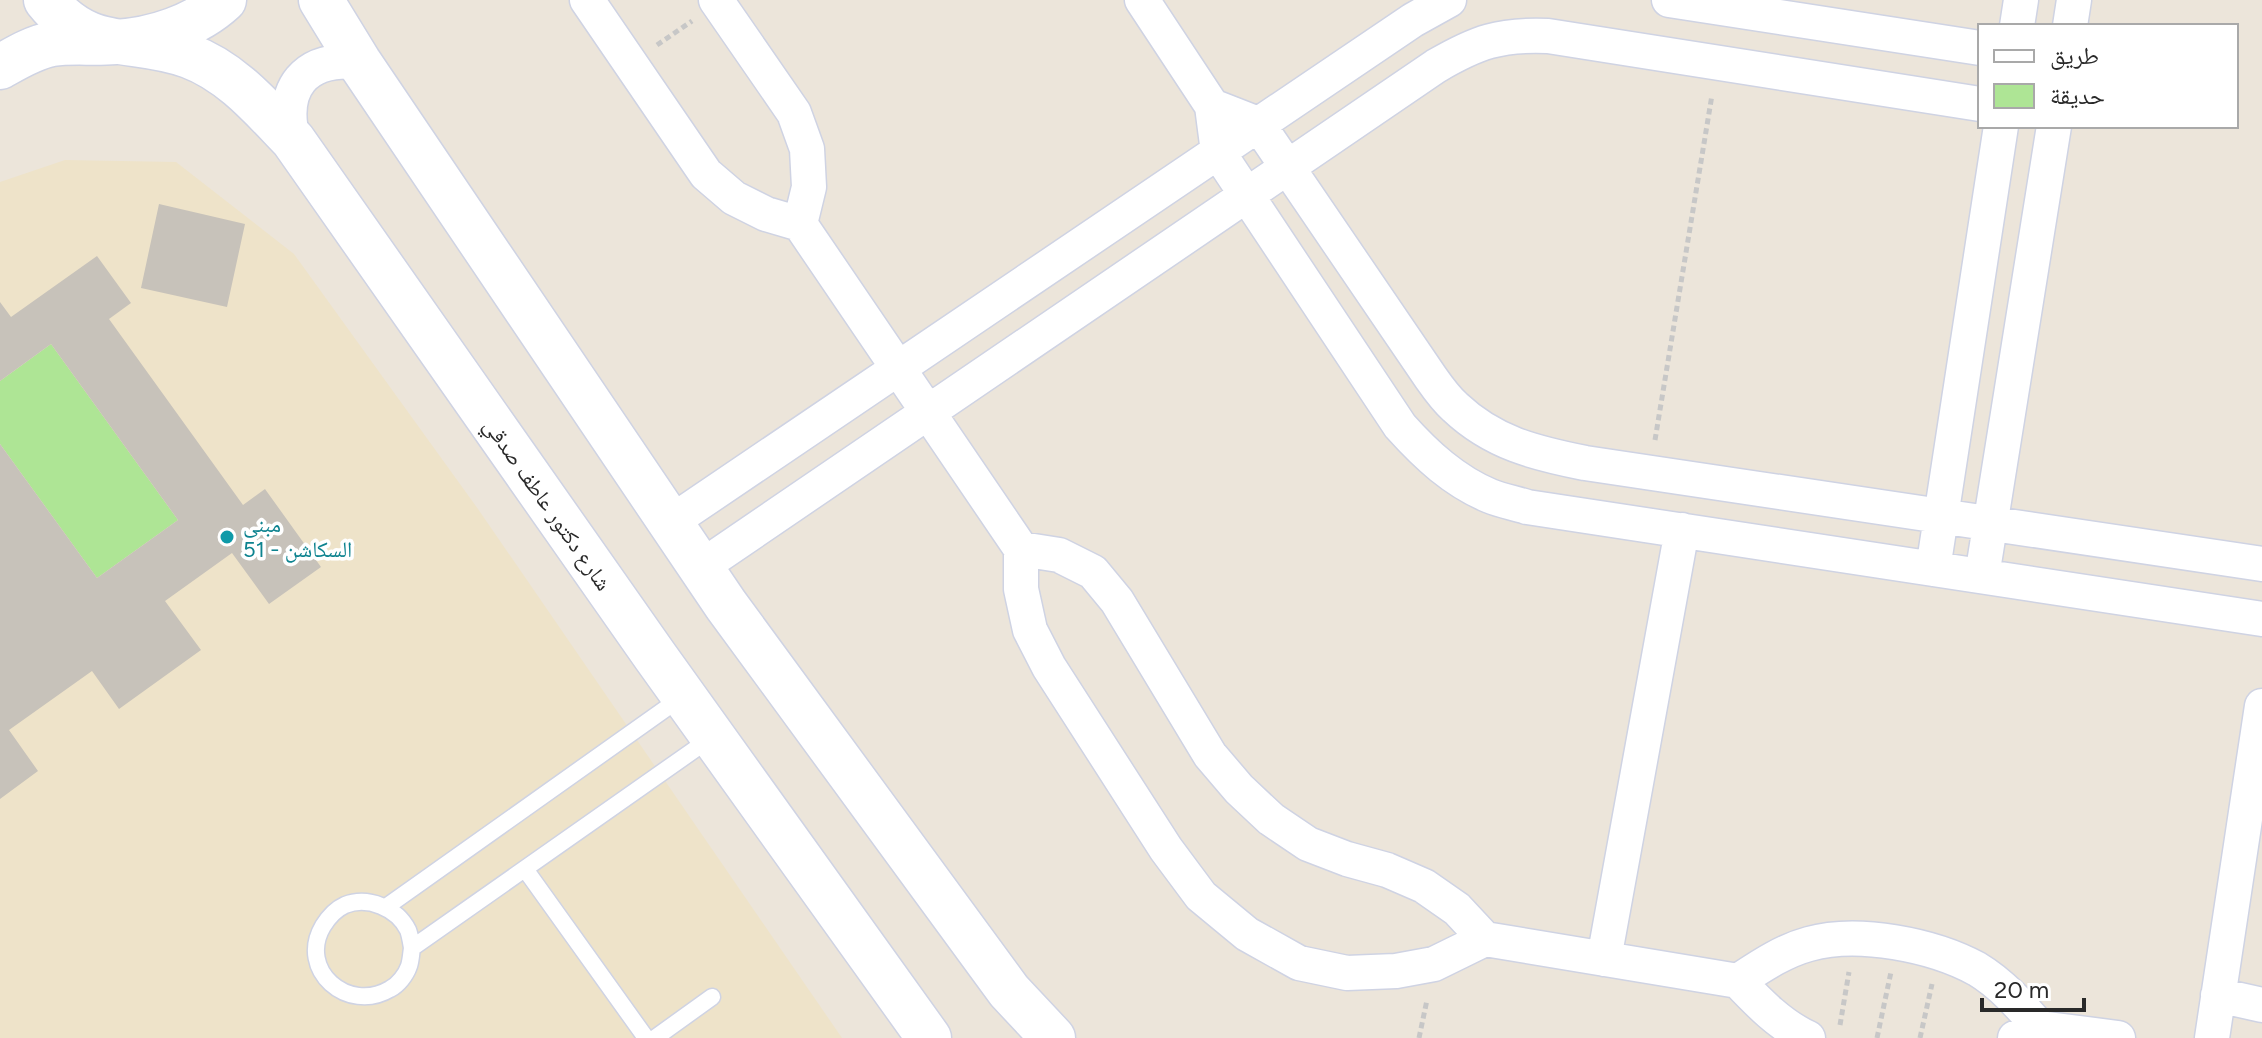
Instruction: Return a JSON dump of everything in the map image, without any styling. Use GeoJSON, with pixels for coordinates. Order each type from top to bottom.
{"type":"FeatureCollection","features":[{"type":"Feature","properties":{"kind":"street"},"geometry":{"type":"LineString","coordinates":[[46,0],[58,15],[84,34],[115,42]]}},
{"type":"Feature","properties":{"kind":"street"},"geometry":{"type":"LineString","coordinates":[[0,67],[48,44],[115,42],[152,37],[187,24],[224,0]]}},
{"type":"Feature","properties":{"kind":"street"},"geometry":{"type":"LineString","coordinates":[[321,0],[359,62],[736,618],[1009,991],[1053,1038]]}},
{"type":"Feature","properties":{"kind":"street"},"geometry":{"type":"LineString","coordinates":[[587,0],[706,174],[734,198],[766,214],[800,224],[1021,549],[1021,589],[1030,630],[1049,667],[1166,849],[1201,896],[1247,934],[1299,963],[1347,973],[1396,971],[1434,964],[1485,939],[1738,981],[1762,1007],[1808,1038]]}},
{"type":"Feature","properties":{"kind":"street"},"geometry":{"type":"LineString","coordinates":[[1142,0],[1212,106],[1218,152],[1400,426],[1426,455],[1456,478],[1490,496],[1527,507],[2262,619]]}},
{"type":"Feature","properties":{"kind":"street"},"geometry":{"type":"LineString","coordinates":[[671,522],[1413,20],[1449,0]]}},
{"type":"Feature","properties":{"kind":"street"},"geometry":{"type":"LineString","coordinates":[[1669,0],[1978,48]]}},
{"type":"Feature","properties":{"kind":"street"},"geometry":{"type":"LineString","coordinates":[[2017,24],[2021,0]]}},
{"type":"Feature","properties":{"kind":"street"},"geometry":{"type":"LineString","coordinates":[[2070,24],[2074,0]]}},
{"type":"Feature","properties":{"kind":"street"},"geometry":{"type":"LineString","coordinates":[[717,1],[794,113],[807,149],[809,187],[800,224]]}},
{"type":"Feature","properties":{"kind":"street"},"geometry":{"type":"LineString","coordinates":[[701,567],[1436,66],[1465,49],[1492,39],[1519,35],[1548,36],[1978,104]]}},
{"type":"Feature","properties":{"kind":"street","name":"شارع دكتور عاطف صدقي"},"geometry":{"type":"LineString","coordinates":[[115,42],[153,46],[190,57],[225,74],[245,90],[293,140],[929,1038]]}},
{"type":"Feature","properties":{"kind":"street"},"geometry":{"type":"LineString","coordinates":[[293,140],[287,119],[290,98],[301,79],[317,66],[337,60],[359,62]]}},
{"type":"Feature","properties":{"kind":"street"},"geometry":{"type":"LineString","coordinates":[[1212,106],[1258,124],[1453,406],[1481,429],[1512,445],[1585,463],[2262,564]]}},
{"type":"Feature","properties":{"kind":"street"},"geometry":{"type":"LineString","coordinates":[[1933,569],[2001,128]]}},
{"type":"Feature","properties":{"kind":"street"},"geometry":{"type":"LineString","coordinates":[[1982,576],[2054,128]]}},
{"type":"Feature","properties":{"kind":"street"},"geometry":{"type":"LineString","coordinates":[[1604,959],[1682,530]]}},
{"type":"Feature","properties":{"kind":"street"},"geometry":{"type":"LineString","coordinates":[[1021,549],[1059,555],[1093,572],[1117,601],[1210,755],[1239,789],[1271,819],[1308,844],[1387,870],[1424,886],[1457,909],[1485,939]]}},
{"type":"Feature","properties":{"kind":"street"},"geometry":{"type":"LineString","coordinates":[[2212,1038],[2262,706]]}},
{"type":"Feature","properties":{"kind":"street"},"geometry":{"type":"LineString","coordinates":[[1738,981],[1773,958],[1811,943],[1854,938],[1897,944],[1939,952],[1979,970],[2012,996],[2027,1033],[2118,1038]]}},
{"type":"Feature","properties":{"kind":"street"},"geometry":{"type":"LineString","coordinates":[[2218,995],[2262,1005]]}},
{"type":"Feature","properties":{"kind":"lane"},"geometry":{"type":"LineString","coordinates":[[386,907],[684,696]]}},
{"type":"Feature","properties":{"kind":"lane"},"geometry":{"type":"LineString","coordinates":[[412,948],[713,736]]}},
{"type":"Feature","properties":{"kind":"lane"},"geometry":{"type":"LineString","coordinates":[[525,869],[646,1038]]}},
{"type":"Feature","properties":{"kind":"lane"},"geometry":{"type":"LineString","coordinates":[[366,902],[386,907],[399,918],[409,931],[412,948],[409,969],[397,986],[379,996],[358,998],[338,991],[323,976],[316,956],[318,935],[329,917],[345,905],[366,902]]}},
{"type":"Feature","properties":{"kind":"lane"},"geometry":{"type":"LineString","coordinates":[[655,1038],[712,997]]}},
{"type":"Feature","properties":{"kind":"path"},"geometry":{"type":"LineString","coordinates":[[630,63],[717,1]]}},
{"type":"Feature","properties":{"kind":"path"},"geometry":{"type":"LineString","coordinates":[[1650,473],[1717,63]]}},
{"type":"Feature","properties":{"kind":"path"},"geometry":{"type":"LineString","coordinates":[[1838,1038],[1854,938]]}},
{"type":"Feature","properties":{"kind":"path"},"geometry":{"type":"LineString","coordinates":[[1877,1038],[1897,944]]}},
{"type":"Feature","properties":{"kind":"path"},"geometry":{"type":"LineString","coordinates":[[1920,1038],[1939,952]]}},
{"type":"Feature","properties":{"kind":"shaded area"},"geometry":{"type":"Polygon","coordinates":[[[65,160],[176,162],[294,254],[478,509],[842,1038],[0,1038],[0,182],[65,160]]]}},
{"type":"Feature","properties":{"kind":"green space"},"geometry":{"type":"Polygon","coordinates":[[[51,344],[178,520],[97,578],[0,444],[0,381],[51,344]]]}},
{"type":"Feature","properties":{"kind":"building"},"geometry":{"type":"Polygon","coordinates":[[[159,204],[245,224],[227,307],[141,288],[159,204]]]}},
{"type":"Feature","properties":{"kind":"building","name":"مبنى السكاشن - 51"},"geometry":{"type":"Polygon","coordinates":[[[97,256],[131,303],[109,319],[243,505],[265,489],[321,567],[269,604],[232,553],[165,601],[201,650],[119,709],[92,671],[9,730],[38,771],[0,799],[0,444],[97,578],[178,520],[51,344],[0,381],[0,302],[11,317],[97,256]]]}},
{"type":"Feature","properties":{"kind":"place","name":"مبنى السكاشن - 51"},"geometry":{"type":"Point","coordinates":[227,537]}}]}
